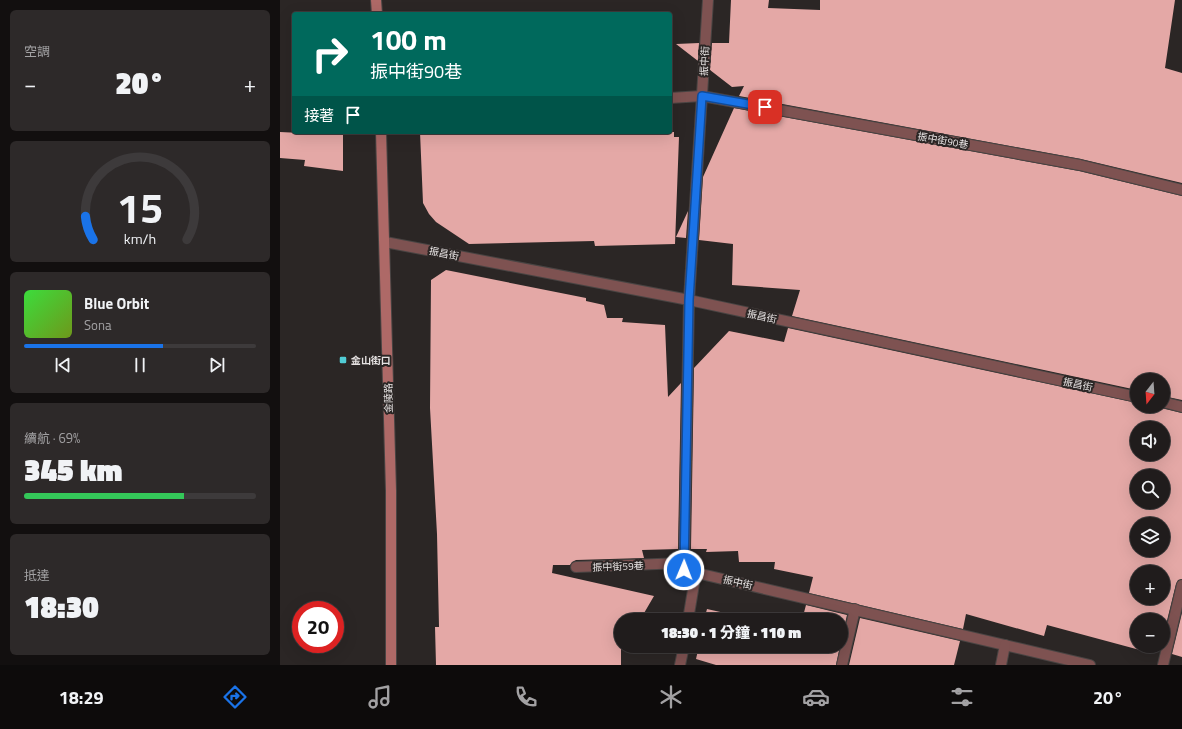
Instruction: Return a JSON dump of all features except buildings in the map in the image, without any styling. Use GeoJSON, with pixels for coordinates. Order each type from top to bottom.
{"type":"FeatureCollection","features":[{"type":"Feature","properties":{"kind":"main road"},"geometry":{"type":"LineString","coordinates":[[376,0],[377,12]]}},
{"type":"Feature","properties":{"kind":"main road","name":"金陵路"},"geometry":{"type":"LineString","coordinates":[[381,134],[391,492],[391,665]]}},
{"type":"Feature","properties":{"kind":"lane","name":"振中街"},"geometry":{"type":"LineString","coordinates":[[708,0],[689,300],[684,570],[1090,665]]}},
{"type":"Feature","properties":{"kind":"lane","name":"振中街90巷"},"geometry":{"type":"LineString","coordinates":[[672,98],[702,96],[1080,165],[1182,190]]}},
{"type":"Feature","properties":{"kind":"lane","name":"振昌街"},"geometry":{"type":"LineString","coordinates":[[384,242],[689,300],[1130,395]]}},
{"type":"Feature","properties":{"kind":"lane"},"geometry":{"type":"LineString","coordinates":[[1170,403],[1182,406]]}},
{"type":"Feature","properties":{"kind":"lane","name":"振中街59巷"},"geometry":{"type":"LineString","coordinates":[[576,567],[684,563]]}},
{"type":"Feature","properties":{"kind":"lane"},"geometry":{"type":"LineString","coordinates":[[689,613],[696,572]]}},
{"type":"Feature","properties":{"kind":"lane"},"geometry":{"type":"LineString","coordinates":[[1163,665],[1182,585]]}},
{"type":"Feature","properties":{"kind":"lane"},"geometry":{"type":"LineString","coordinates":[[842,665],[855,609]]}},
{"type":"Feature","properties":{"kind":"lane"},"geometry":{"type":"LineString","coordinates":[[1000,665],[1005,645]]}},
{"type":"Feature","properties":{"kind":"lane"},"geometry":{"type":"LineString","coordinates":[[680,665],[683,653]]}},
{"type":"Feature","properties":{"kind":"place","name":"金山街口"},"geometry":{"type":"Point","coordinates":[343,360]}},
{"type":"Feature","properties":{"kind":"route"},"geometry":{"type":"LineString","coordinates":[[684,570],[689,300],[702,96],[765,107]]}}]}
